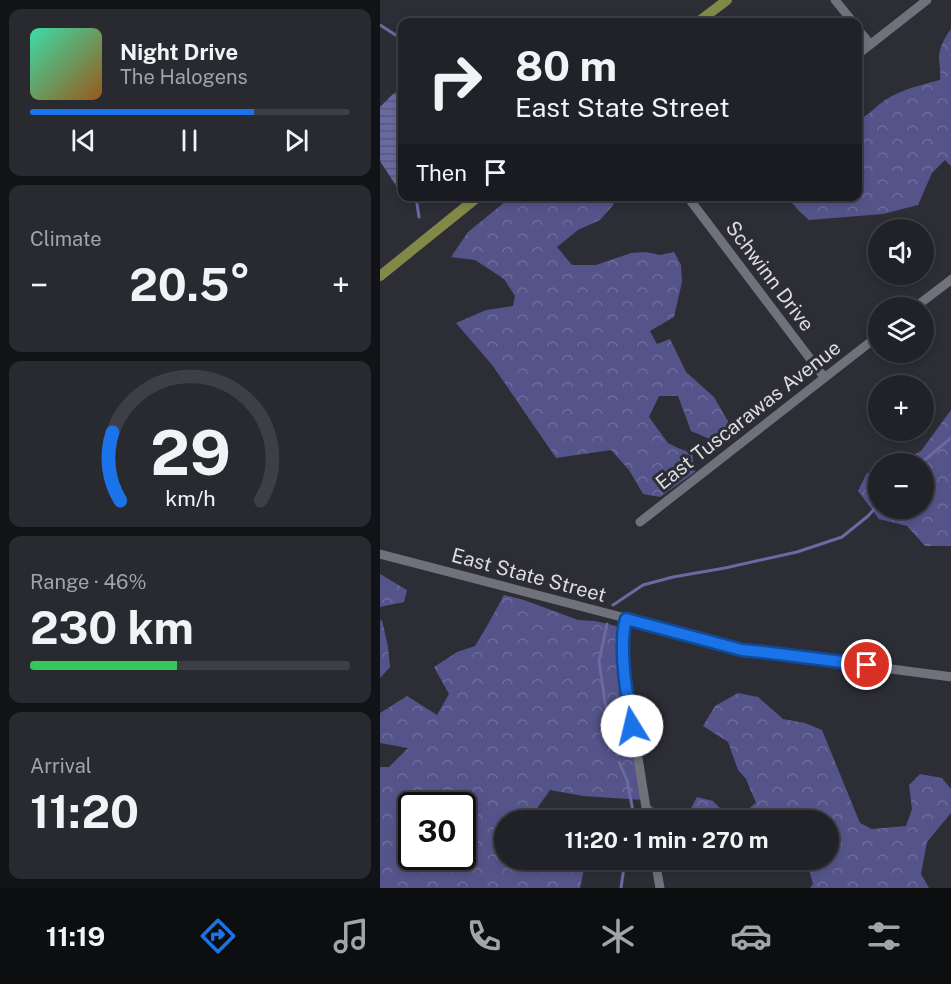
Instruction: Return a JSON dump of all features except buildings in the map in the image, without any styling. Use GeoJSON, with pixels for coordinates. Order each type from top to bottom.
{"type":"FeatureCollection","features":[{"type":"Feature","properties":{"kind":"main road"},"geometry":{"type":"LineString","coordinates":[[703,18],[727,0]]}},
{"type":"Feature","properties":{"kind":"main road"},"geometry":{"type":"LineString","coordinates":[[380,276],[473,201]]}},
{"type":"Feature","properties":{"kind":"street"},"geometry":{"type":"LineString","coordinates":[[835,0],[850,18]]}},
{"type":"Feature","properties":{"kind":"street"},"geometry":{"type":"LineString","coordinates":[[862,51],[927,0]]}},
{"type":"Feature","properties":{"kind":"street"},"geometry":{"type":"LineString","coordinates":[[862,35],[870,45]]}},
{"type":"Feature","properties":{"kind":"street","name":"Schwinn Drive"},"geometry":{"type":"LineString","coordinates":[[691,201],[824,377]]}},
{"type":"Feature","properties":{"kind":"street"},"geometry":{"type":"LineString","coordinates":[[928,297],[952,279]]}},
{"type":"Feature","properties":{"kind":"street","name":"East Tuscarawas Avenue"},"geometry":{"type":"LineString","coordinates":[[640,522],[868,344]]}},
{"type":"Feature","properties":{"kind":"street","name":"East State Street"},"geometry":{"type":"LineString","coordinates":[[380,554],[742,650],[952,676]]}},
{"type":"Feature","properties":{"kind":"street"},"geometry":{"type":"LineString","coordinates":[[626,619],[623,633],[626,683],[646,810]]}},
{"type":"Feature","properties":{"kind":"street"},"geometry":{"type":"LineString","coordinates":[[657,870],[660,888]]}},
{"type":"Feature","properties":{"kind":"green space"},"geometry":{"type":"Polygon","coordinates":[[[951,29],[951,166],[945,160],[932,173],[918,205],[883,214],[809,220],[790,201],[862,201],[862,118],[891,96],[940,80],[939,56],[943,42],[951,29]]]}},
{"type":"Feature","properties":{"kind":"green space"},"geometry":{"type":"Polygon","coordinates":[[[506,201],[611,201],[614,204],[600,220],[578,230],[557,247],[572,265],[596,265],[631,253],[646,252],[660,255],[674,252],[681,265],[682,282],[674,317],[650,331],[657,344],[670,339],[686,372],[714,397],[737,437],[712,440],[691,431],[678,396],[659,396],[649,417],[668,443],[692,453],[695,472],[660,497],[643,494],[629,470],[611,450],[556,458],[493,366],[456,323],[486,310],[513,306],[515,296],[504,279],[475,260],[451,257],[468,232],[506,201]]]}},
{"type":"Feature","properties":{"kind":"green space"},"geometry":{"type":"Polygon","coordinates":[[[951,410],[951,546],[925,546],[907,526],[879,519],[934,519],[934,453],[917,453],[928,441],[934,441],[934,433],[951,410]]]}},
{"type":"Feature","properties":{"kind":"green space"},"geometry":{"type":"Polygon","coordinates":[[[868,473],[868,504],[858,491],[868,473]]]}},
{"type":"Feature","properties":{"kind":"green space"},"geometry":{"type":"Polygon","coordinates":[[[380,574],[407,590],[404,602],[380,607],[380,574]]]}},
{"type":"Feature","properties":{"kind":"green space"},"geometry":{"type":"Polygon","coordinates":[[[504,595],[578,620],[595,621],[624,628],[644,800],[583,796],[550,790],[538,807],[539,810],[494,810],[494,870],[584,870],[580,888],[380,888],[380,767],[389,767],[408,748],[380,743],[380,713],[407,696],[437,715],[449,694],[434,667],[457,652],[475,646],[504,595]]]}},
{"type":"Feature","properties":{"kind":"green space"},"geometry":{"type":"Polygon","coordinates":[[[382,620],[390,667],[380,678],[380,621],[382,620]]]}},
{"type":"Feature","properties":{"kind":"green space"},"geometry":{"type":"Polygon","coordinates":[[[738,693],[758,697],[783,719],[805,723],[822,730],[860,823],[872,829],[906,826],[912,809],[909,785],[920,774],[942,778],[951,789],[951,813],[927,842],[921,874],[929,888],[810,888],[813,884],[809,870],[839,870],[839,810],[747,810],[756,803],[746,779],[738,770],[728,742],[703,726],[715,706],[738,693]]]}},
{"type":"Feature","properties":{"kind":"green space"},"geometry":{"type":"Polygon","coordinates":[[[697,797],[713,801],[722,810],[690,810],[697,797]]]}},
{"type":"Feature","properties":{"kind":"green space"},"geometry":{"type":"Polygon","coordinates":[[[644,800],[656,810],[646,810],[644,800]]]}},
{"type":"Feature","properties":{"kind":"water"},"geometry":{"type":"Polygon","coordinates":[[[398,91],[398,189],[380,161],[380,107],[398,91]]]}},
{"type":"Feature","properties":{"kind":"waterway"},"geometry":{"type":"LineString","coordinates":[[380,25],[398,36]]}},
{"type":"Feature","properties":{"kind":"waterway"},"geometry":{"type":"LineString","coordinates":[[417,204],[419,217]]}},
{"type":"Feature","properties":{"kind":"waterway"},"geometry":{"type":"LineString","coordinates":[[933,453],[952,437]]}},
{"type":"Feature","properties":{"kind":"waterway"},"geometry":{"type":"LineString","coordinates":[[613,605],[643,585],[797,552],[842,537],[868,516]]}},
{"type":"Feature","properties":{"kind":"waterway"},"geometry":{"type":"LineString","coordinates":[[607,624],[599,661],[611,742],[617,755]]}},
{"type":"Feature","properties":{"kind":"waterway"},"geometry":{"type":"LineString","coordinates":[[619,762],[627,780],[633,810]]}},
{"type":"Feature","properties":{"kind":"waterway"},"geometry":{"type":"LineString","coordinates":[[621,888],[624,870]]}},
{"type":"Feature","properties":{"kind":"route"},"geometry":{"type":"LineString","coordinates":[[632,726],[626,683],[623,633],[626,619],[742,650],[867,665]]}}]}
